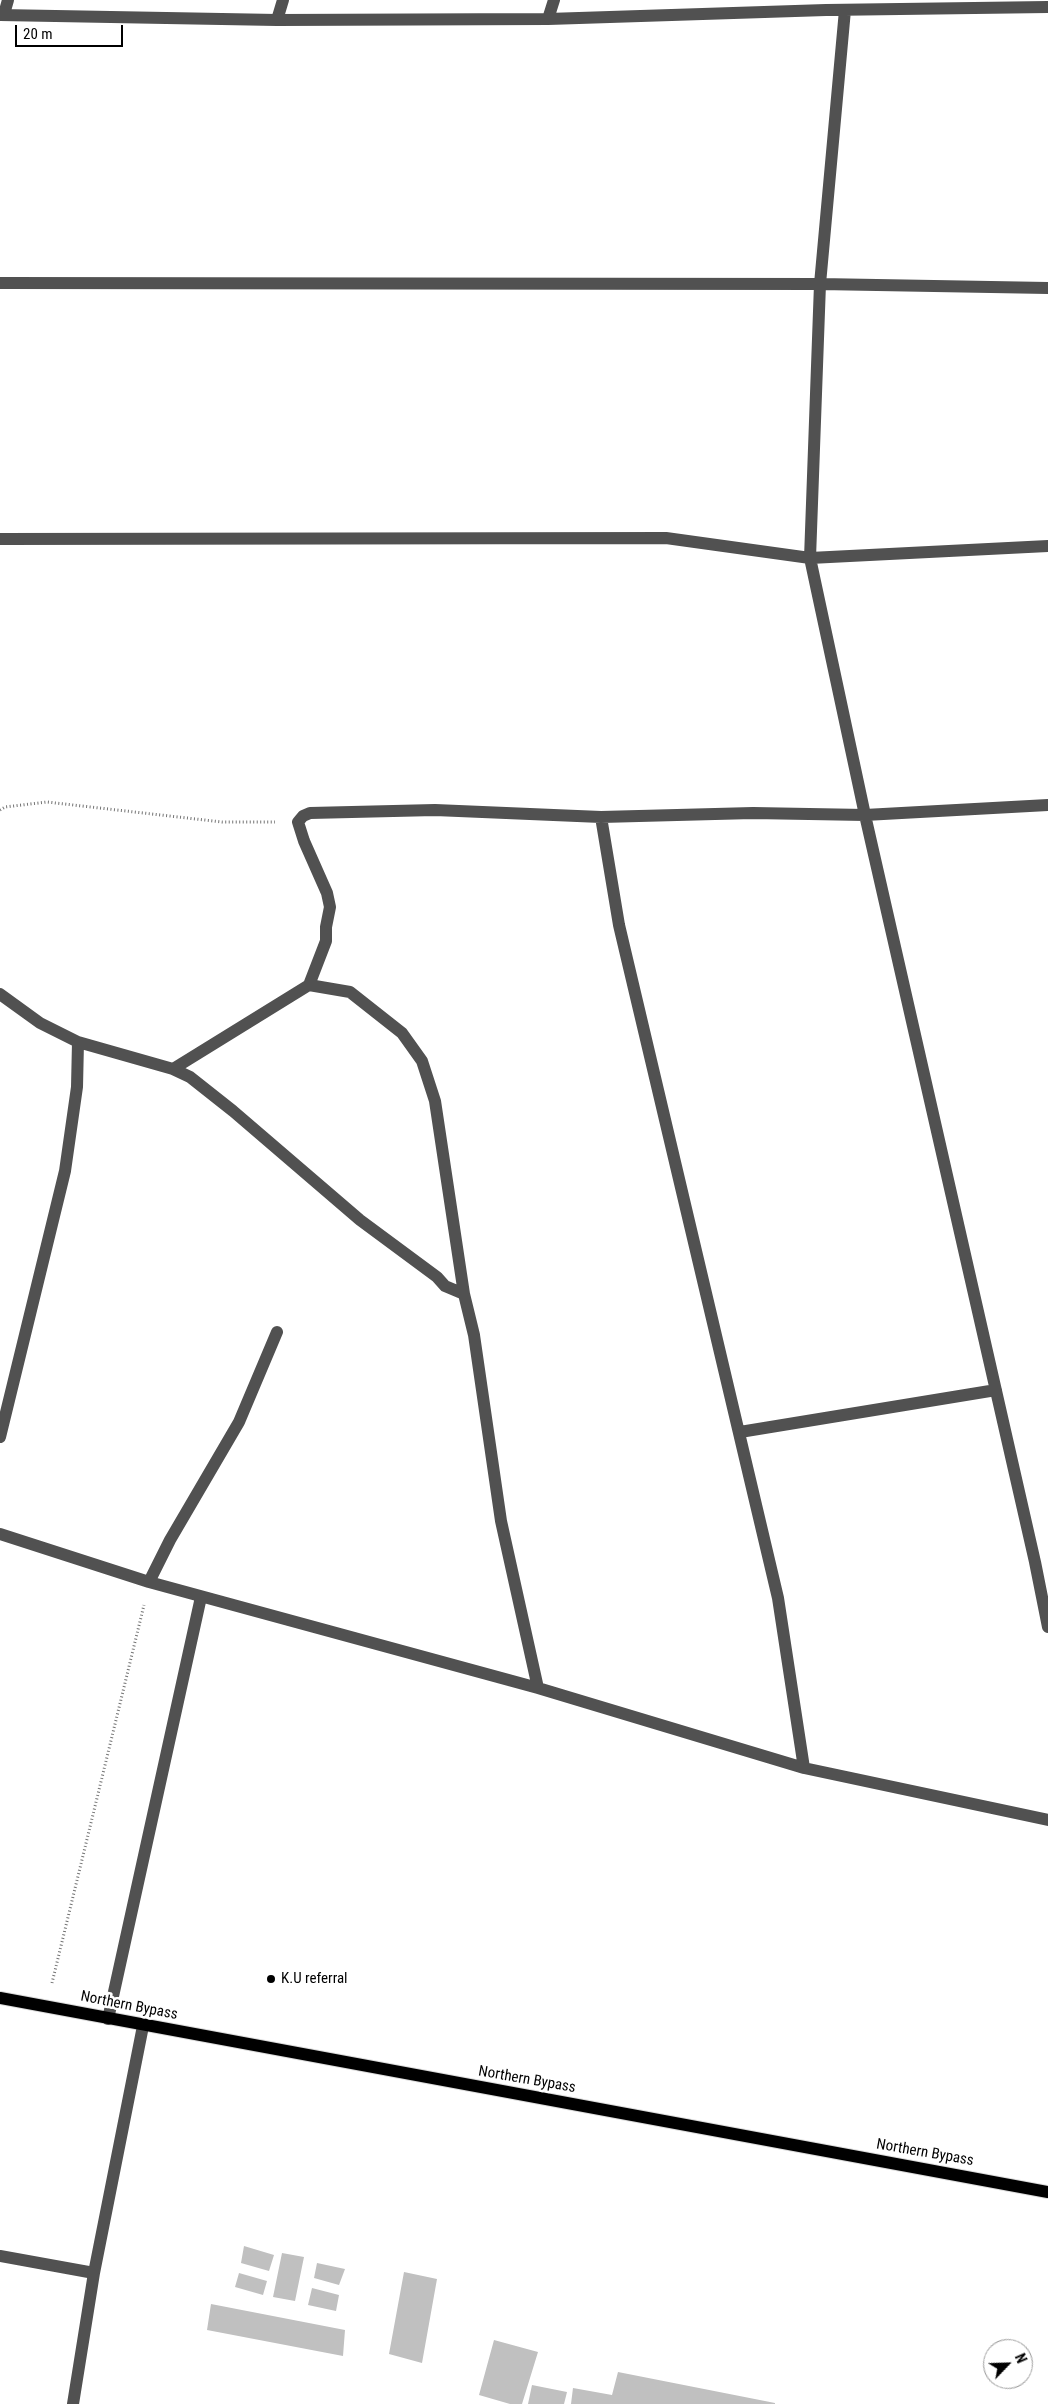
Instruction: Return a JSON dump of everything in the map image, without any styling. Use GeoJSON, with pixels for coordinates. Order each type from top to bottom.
{"type":"FeatureCollection","features":[{"type":"Feature","properties":{"kind":"main road","name":"Northern Bypass"},"geometry":{"type":"LineString","coordinates":[[0,1998],[143,2026],[1048,2192]]}},
{"type":"Feature","properties":{"kind":"street"},"geometry":{"type":"LineString","coordinates":[[8,0],[2,14],[277,20],[548,19],[827,5],[845,10],[1048,7]]}},
{"type":"Feature","properties":{"kind":"street"},"geometry":{"type":"LineString","coordinates":[[277,20],[283,0]]}},
{"type":"Feature","properties":{"kind":"street"},"geometry":{"type":"LineString","coordinates":[[548,19],[554,0]]}},
{"type":"Feature","properties":{"kind":"street"},"geometry":{"type":"LineString","coordinates":[[845,10],[820,284],[810,558],[864,815],[996,1390],[1048,1627]]}},
{"type":"Feature","properties":{"kind":"street"},"geometry":{"type":"LineString","coordinates":[[0,283],[820,284],[1048,288]]}},
{"type":"Feature","properties":{"kind":"street"},"geometry":{"type":"LineString","coordinates":[[0,539],[666,538],[810,558],[1048,546]]}},
{"type":"Feature","properties":{"kind":"street"},"geometry":{"type":"LineString","coordinates":[[173,1069],[309,985],[326,942],[326,927],[330,907],[327,893],[304,841],[298,822],[303,816],[310,813],[435,810],[600,817],[753,813],[864,815],[1048,805]]}},
{"type":"Feature","properties":{"kind":"street"},"geometry":{"type":"LineString","coordinates":[[600,817],[619,925],[778,1598],[804,1768]]}},
{"type":"Feature","properties":{"kind":"street"},"geometry":{"type":"LineString","coordinates":[[309,985],[350,992],[402,1034],[422,1060],[435,1101],[464,1294],[474,1335],[501,1521],[538,1688]]}},
{"type":"Feature","properties":{"kind":"street"},"geometry":{"type":"LineString","coordinates":[[0,994],[40,1024],[78,1042],[173,1069],[190,1077],[360,1220],[437,1277],[445,1286],[464,1294]]}},
{"type":"Feature","properties":{"kind":"street"},"geometry":{"type":"LineString","coordinates":[[0,1437],[65,1171],[77,1087],[78,1042]]}},
{"type":"Feature","properties":{"kind":"street"},"geometry":{"type":"LineString","coordinates":[[149,1582],[170,1540],[239,1422],[277,1332]]}},
{"type":"Feature","properties":{"kind":"street"},"geometry":{"type":"LineString","coordinates":[[740,1432],[996,1390]]}},
{"type":"Feature","properties":{"kind":"street"},"geometry":{"type":"LineString","coordinates":[[0,1534],[149,1582],[538,1688],[804,1768],[1048,1820]]}},
{"type":"Feature","properties":{"kind":"street"},"geometry":{"type":"LineString","coordinates":[[108,2019],[201,1597]]}},
{"type":"Feature","properties":{"kind":"street"},"geometry":{"type":"LineString","coordinates":[[73,2404],[94,2273],[143,2026]]}},
{"type":"Feature","properties":{"kind":"street"},"geometry":{"type":"LineString","coordinates":[[0,2256],[94,2273]]}},
{"type":"Feature","properties":{"kind":"path"},"geometry":{"type":"LineString","coordinates":[[0,810],[5,807],[46,802],[222,822],[298,822]]}},
{"type":"Feature","properties":{"kind":"path"},"geometry":{"type":"LineString","coordinates":[[46,2006],[149,1582]]}},
{"type":"Feature","properties":{"kind":"building"},"geometry":{"type":"Polygon","coordinates":[[[244,2246],[274,2255],[269,2271],[241,2263],[244,2246]]]}},
{"type":"Feature","properties":{"kind":"building"},"geometry":{"type":"Polygon","coordinates":[[[282,2253],[304,2257],[295,2301],[273,2297],[282,2253]]]}},
{"type":"Feature","properties":{"kind":"building"},"geometry":{"type":"Polygon","coordinates":[[[317,2263],[345,2269],[339,2285],[314,2278],[317,2263]]]}},
{"type":"Feature","properties":{"kind":"building"},"geometry":{"type":"Polygon","coordinates":[[[404,2272],[437,2279],[422,2363],[389,2354],[404,2272]]]}},
{"type":"Feature","properties":{"kind":"building"},"geometry":{"type":"Polygon","coordinates":[[[239,2273],[267,2281],[263,2295],[235,2287],[239,2273]]]}},
{"type":"Feature","properties":{"kind":"building"},"geometry":{"type":"Polygon","coordinates":[[[312,2288],[339,2295],[336,2311],[308,2305],[312,2288]]]}},
{"type":"Feature","properties":{"kind":"building"},"geometry":{"type":"Polygon","coordinates":[[[211,2304],[345,2330],[343,2356],[207,2330],[211,2304]]]}},
{"type":"Feature","properties":{"kind":"building"},"geometry":{"type":"Polygon","coordinates":[[[494,2340],[538,2352],[522,2404],[510,2404],[479,2395],[494,2340]]]}},
{"type":"Feature","properties":{"kind":"building"},"geometry":{"type":"Polygon","coordinates":[[[618,2372],[775,2404],[571,2404],[573,2388],[612,2395],[618,2372]]]}},
{"type":"Feature","properties":{"kind":"building"},"geometry":{"type":"Polygon","coordinates":[[[532,2385],[567,2392],[564,2404],[528,2404],[532,2385]]]}},
{"type":"Feature","properties":{"kind":"place","name":"K.U referral"},"geometry":{"type":"Point","coordinates":[271,1979]}}]}
